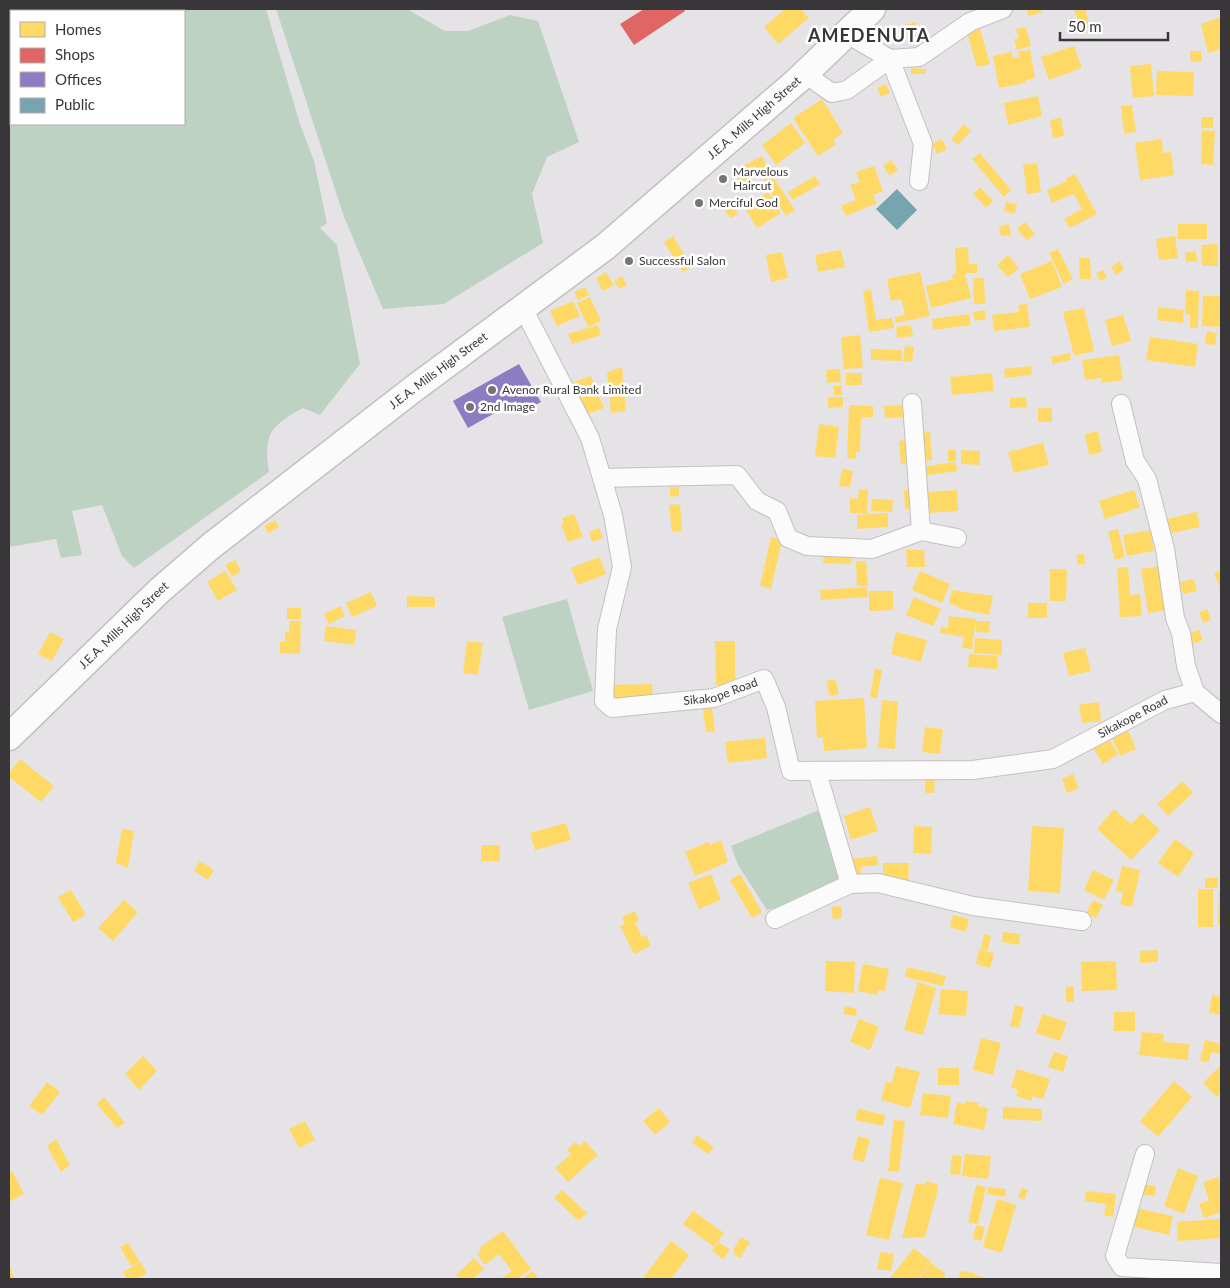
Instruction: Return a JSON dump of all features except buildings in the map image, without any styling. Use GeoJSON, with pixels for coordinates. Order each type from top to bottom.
{"type":"FeatureCollection","features":[{"type":"Feature","properties":{"kind":"highway","name":"J.E.A. Mills High Street"},"geometry":{"type":"LineString","coordinates":[[9,736],[159,592],[211,546],[412,390],[605,247],[806,74],[872,9]]}},
{"type":"Feature","properties":{"kind":"street"},"geometry":{"type":"LineString","coordinates":[[806,74],[832,93],[847,90],[890,59],[919,56],[970,22],[1003,9]]}},
{"type":"Feature","properties":{"kind":"street"},"geometry":{"type":"LineString","coordinates":[[847,34],[890,59],[923,144],[919,182]]}},
{"type":"Feature","properties":{"kind":"street","name":"Sikakope Road"},"geometry":{"type":"LineString","coordinates":[[523,308],[590,438],[613,515],[622,567],[607,629],[604,701],[612,708],[714,698],[764,679],[776,707],[791,771],[973,770],[1053,759],[1165,700],[1195,692]]}},
{"type":"Feature","properties":{"kind":"street"},"geometry":{"type":"LineString","coordinates":[[912,403],[922,531]]}},
{"type":"Feature","properties":{"kind":"street"},"geometry":{"type":"LineString","coordinates":[[1121,404],[1135,461],[1147,479],[1165,549],[1175,618],[1181,633],[1186,666],[1195,692],[1221,714]]}},
{"type":"Feature","properties":{"kind":"street"},"geometry":{"type":"LineString","coordinates":[[602,478],[737,475],[757,501],[777,511],[788,538],[807,546],[872,549],[922,531],[957,538]]}},
{"type":"Feature","properties":{"kind":"street"},"geometry":{"type":"LineString","coordinates":[[817,772],[850,884]]}},
{"type":"Feature","properties":{"kind":"street"},"geometry":{"type":"LineString","coordinates":[[776,919],[850,884],[878,883],[973,906],[1082,921]]}},
{"type":"Feature","properties":{"kind":"street"},"geometry":{"type":"LineString","coordinates":[[1145,1154],[1115,1256],[1122,1267],[1221,1272]]}},
{"type":"Feature","properties":{"kind":"green space"},"geometry":{"type":"Polygon","coordinates":[[[9,9],[266,9],[300,124],[314,161],[327,223],[320,228],[337,245],[360,364],[320,415],[303,408],[283,420],[277,426],[272,432],[267,448],[269,472],[134,568],[122,556],[102,505],[72,511],[82,555],[61,558],[56,539],[9,547],[9,9]]]}},
{"type":"Feature","properties":{"kind":"green space"},"geometry":{"type":"Polygon","coordinates":[[[276,9],[407,9],[445,31],[468,31],[510,15],[538,21],[579,142],[547,157],[532,194],[543,243],[444,304],[383,309],[344,217],[276,9]]]}},
{"type":"Feature","properties":{"kind":"green space"},"geometry":{"type":"Polygon","coordinates":[[[567,599],[593,691],[529,710],[502,617],[567,599]]]}},
{"type":"Feature","properties":{"kind":"green space"},"geometry":{"type":"Polygon","coordinates":[[[819,810],[845,878],[810,899],[767,910],[738,865],[731,846],[819,810]]]}},
{"type":"Feature","properties":{"kind":"place","name":"Marvelous Haircut"},"geometry":{"type":"Point","coordinates":[723,179]}},
{"type":"Feature","properties":{"kind":"place","name":"Merciful God"},"geometry":{"type":"Point","coordinates":[699,203]}},
{"type":"Feature","properties":{"kind":"place","name":"Successful Salon"},"geometry":{"type":"Point","coordinates":[629,261]}},
{"type":"Feature","properties":{"kind":"place","name":"Avenor Rural Bank Limited"},"geometry":{"type":"Point","coordinates":[492,390]}},
{"type":"Feature","properties":{"kind":"place","name":"2nd Image"},"geometry":{"type":"Point","coordinates":[470,407]}},
{"type":"Feature","properties":{"kind":"district","name":"AMEDENUTA"},"geometry":{"type":"Point","coordinates":[869,36]}}]}
